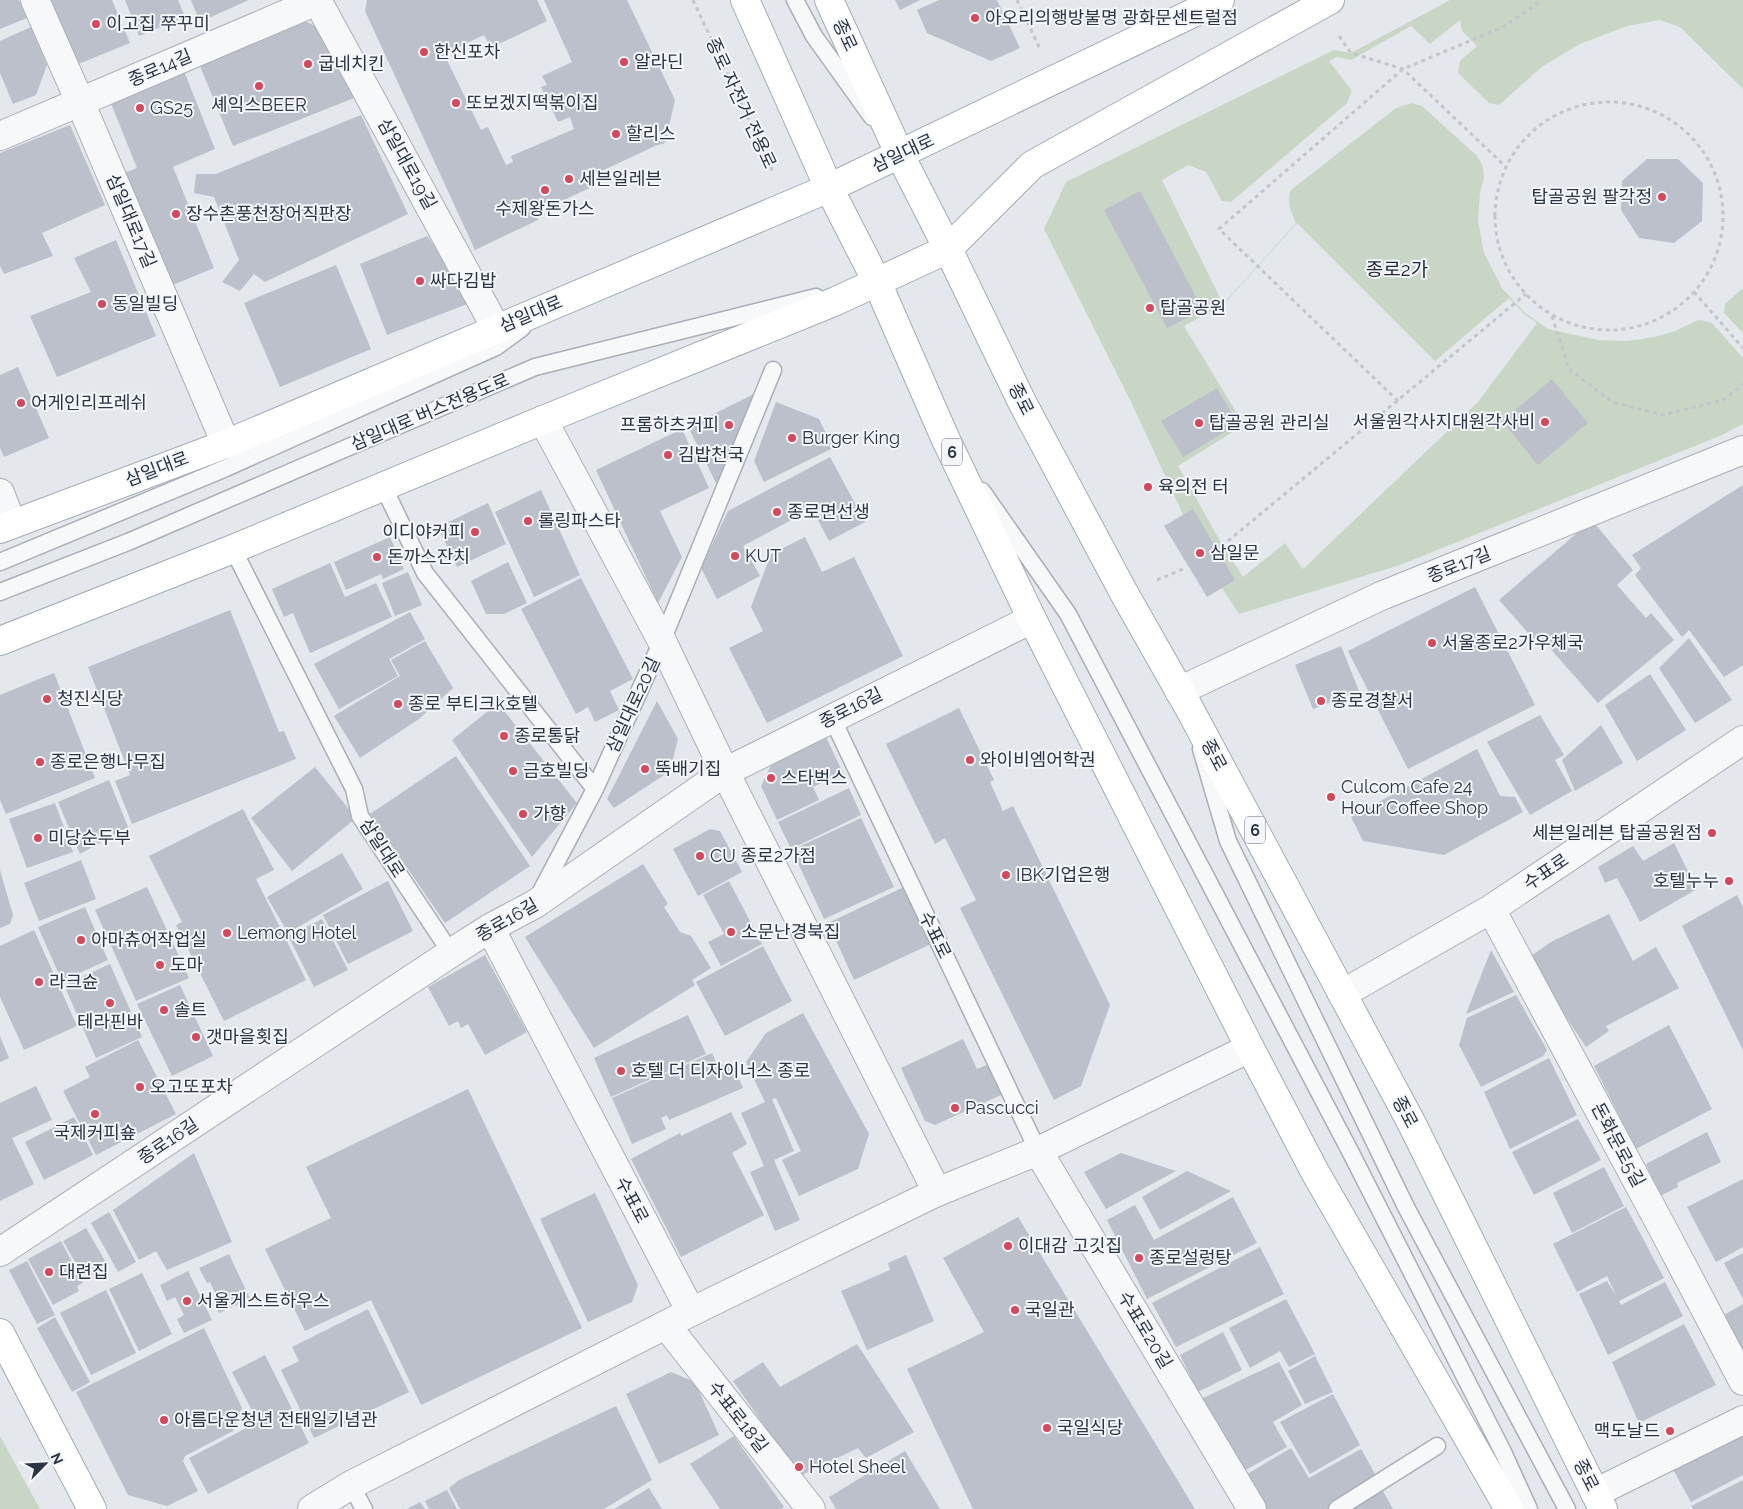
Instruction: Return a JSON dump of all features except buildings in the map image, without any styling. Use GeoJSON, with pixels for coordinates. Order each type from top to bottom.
{"type":"FeatureCollection","features":[{"type":"Feature","properties":{"kind":"main road","name":"6"},"geometry":{"type":"LineString","coordinates":[[746,0],[829,188],[877,282],[946,440],[1032,619],[1315,1172],[1509,1509]]}},
{"type":"Feature","properties":{"kind":"main road","name":"종로"},"geometry":{"type":"LineString","coordinates":[[829,0],[900,155],[1022,402],[1124,593],[1184,698],[1411,1122],[1599,1501]]}},
{"type":"Feature","properties":{"kind":"main road","name":"삼일대로"},"geometry":{"type":"LineString","coordinates":[[6,526],[226,444],[829,188],[1220,0]]}},
{"type":"Feature","properties":{"kind":"main road"},"geometry":{"type":"LineString","coordinates":[[0,641],[233,549],[877,282],[948,249],[1032,165],[1330,0]]}},
{"type":"Feature","properties":{"kind":"main road"},"geometry":{"type":"LineString","coordinates":[[0,1333],[92,1509]]}},
{"type":"Feature","properties":{"kind":"street","name":"삼일대로17길"},"geometry":{"type":"LineString","coordinates":[[35,0],[226,444]]}},
{"type":"Feature","properties":{"kind":"street","name":"종로14길"},"geometry":{"type":"LineString","coordinates":[[0,136],[318,0]]}},
{"type":"Feature","properties":{"kind":"street","name":"삼일대로19길"},"geometry":{"type":"LineString","coordinates":[[318,0],[496,328]]}},
{"type":"Feature","properties":{"kind":"street"},"geometry":{"type":"LineString","coordinates":[[543,420],[662,641],[725,772],[936,1192]]}},
{"type":"Feature","properties":{"kind":"street","name":"종로17길"},"geometry":{"type":"LineString","coordinates":[[1184,698],[1381,596],[1743,450]]}},
{"type":"Feature","properties":{"kind":"street"},"geometry":{"type":"LineString","coordinates":[[0,493],[6,526]]}},
{"type":"Feature","properties":{"kind":"street","name":"종로16길"},"geometry":{"type":"LineString","coordinates":[[0,1252],[451,953],[490,928],[535,904],[725,772],[1032,619]]}},
{"type":"Feature","properties":{"kind":"street","name":"수표로"},"geometry":{"type":"LineString","coordinates":[[1342,994],[1491,910],[1743,740]]}},
{"type":"Feature","properties":{"kind":"street","name":"돈화문로5길"},"geometry":{"type":"LineString","coordinates":[[1491,910],[1743,1381]]}},
{"type":"Feature","properties":{"kind":"street","name":"수표로"},"geometry":{"type":"LineString","coordinates":[[490,928],[691,1312]]}},
{"type":"Feature","properties":{"kind":"street"},"geometry":{"type":"LineString","coordinates":[[312,1509],[351,1484],[691,1312],[936,1192],[1038,1151],[1250,1048]]}},
{"type":"Feature","properties":{"kind":"street","name":"수표로20길"},"geometry":{"type":"LineString","coordinates":[[1038,1151],[1252,1509]]}},
{"type":"Feature","properties":{"kind":"street","name":"수표로18길"},"geometry":{"type":"LineString","coordinates":[[666,1326],[810,1509]]}},
{"type":"Feature","properties":{"kind":"street"},"geometry":{"type":"LineString","coordinates":[[1599,1501],[1743,1420]]}},
{"type":"Feature","properties":{"kind":"lane"},"geometry":{"type":"LineString","coordinates":[[795,0],[814,36],[900,155]]}},
{"type":"Feature","properties":{"kind":"lane","name":"삼일대로 버스전용도로"},"geometry":{"type":"LineString","coordinates":[[0,592],[128,542],[535,368],[877,282]]}},
{"type":"Feature","properties":{"kind":"lane"},"geometry":{"type":"LineString","coordinates":[[0,562],[226,468],[496,347],[566,299]]}},
{"type":"Feature","properties":{"kind":"lane","name":"삼일대로20길"},"geometry":{"type":"LineString","coordinates":[[535,904],[595,789],[662,641],[773,370]]}},
{"type":"Feature","properties":{"kind":"lane"},"geometry":{"type":"LineString","coordinates":[[946,440],[1068,614],[1351,1153],[1499,1444],[1529,1509]]}},
{"type":"Feature","properties":{"kind":"lane"},"geometry":{"type":"LineString","coordinates":[[383,486],[425,573],[595,789]]}},
{"type":"Feature","properties":{"kind":"lane","name":"삼일대로"},"geometry":{"type":"LineString","coordinates":[[233,549],[354,789],[360,816],[451,953]]}},
{"type":"Feature","properties":{"kind":"lane"},"geometry":{"type":"LineString","coordinates":[[1184,698],[1228,841],[1406,1207],[1567,1509]]}},
{"type":"Feature","properties":{"kind":"lane","name":"수표로"},"geometry":{"type":"LineString","coordinates":[[832,718],[1038,1151]]}},
{"type":"Feature","properties":{"kind":"lane"},"geometry":{"type":"LineString","coordinates":[[1337,1509],[1437,1446]]}},
{"type":"Feature","properties":{"kind":"lane"},"geometry":{"type":"LineString","coordinates":[[351,1484],[364,1509]]}},
{"type":"Feature","properties":{"kind":"path","name":"종로 자전거 전용로"},"geometry":{"type":"LineString","coordinates":[[693,0],[788,205]]}},
{"type":"Feature","properties":{"kind":"path"},"geometry":{"type":"LineString","coordinates":[[1017,0],[1055,80]]}},
{"type":"Feature","properties":{"kind":"path"},"geometry":{"type":"LineString","coordinates":[[1398,401],[1219,229],[1403,69],[1503,27],[1542,0]]}},
{"type":"Feature","properties":{"kind":"path"},"geometry":{"type":"LineString","coordinates":[[1351,53],[1403,69],[1506,167]]}},
{"type":"Feature","properties":{"kind":"path"},"geometry":{"type":"LineString","coordinates":[[1602,102],[1636,105],[1658,113],[1679,126],[1697,145],[1712,167],[1719,188],[1722,210],[1722,233],[1716,255],[1706,275],[1694,292],[1678,307],[1660,318],[1628,328],[1595,330],[1573,325],[1552,315],[1526,294],[1501,254],[1496,231],[1495,208],[1498,187],[1515,150],[1539,126],[1569,108],[1602,102]]}},
{"type":"Feature","properties":{"kind":"path"},"geometry":{"type":"LineString","coordinates":[[1694,292],[1743,348]]}},
{"type":"Feature","properties":{"kind":"path"},"geometry":{"type":"LineString","coordinates":[[1228,541],[1526,294]]}},
{"type":"Feature","properties":{"kind":"path"},"geometry":{"type":"LineString","coordinates":[[1552,315],[1569,369],[1612,402],[1663,415],[1723,400],[1743,384]]}},
{"type":"Feature","properties":{"kind":"green space","name":"탑골공원"},"geometry":{"type":"Polygon","coordinates":[[[1450,0],[1743,0],[1743,89],[1680,27],[1660,20],[1627,26],[1580,44],[1543,66],[1499,105],[1489,103],[1458,73],[1460,61],[1477,46],[1462,31],[1460,20],[1430,44],[1411,26],[1351,60],[1337,57],[1329,61],[1352,91],[1347,103],[1231,202],[1222,201],[1206,172],[1188,165],[1162,180],[1223,304],[1296,223],[1289,203],[1291,190],[1396,108],[1412,103],[1422,106],[1476,155],[1483,166],[1484,179],[1480,192],[1478,221],[1484,253],[1502,288],[1524,312],[1548,329],[1598,340],[1627,341],[1655,337],[1675,331],[1698,320],[1712,323],[1743,358],[1743,424],[1722,435],[1400,565],[1239,614],[1204,560],[1132,404],[1044,229],[1066,182],[1334,50],[1351,53],[1450,0]],[[1297,223],[1223,305],[1184,326],[1244,425],[1178,466],[1220,541],[1243,577],[1285,543],[1303,569],[1478,402],[1537,323],[1523,313],[1509,298],[1435,361],[1297,223]]]}},
{"type":"Feature","properties":{"kind":"green space"},"geometry":{"type":"Polygon","coordinates":[[[1743,288],[1743,333],[1724,313],[1725,304],[1743,288]]]}},
{"type":"Feature","properties":{"kind":"green space"},"geometry":{"type":"Polygon","coordinates":[[[0,1436],[40,1509],[0,1509],[0,1436]]]}},
{"type":"Feature","properties":{"kind":"place","name":"아오리의행방불명 광화문센트럴점"},"geometry":{"type":"Point","coordinates":[975,18]}},
{"type":"Feature","properties":{"kind":"place","name":"이고집 쭈꾸미"},"geometry":{"type":"Point","coordinates":[96,24]}},
{"type":"Feature","properties":{"kind":"place","name":"한신포차"},"geometry":{"type":"Point","coordinates":[424,52]}},
{"type":"Feature","properties":{"kind":"place","name":"알라딘"},"geometry":{"type":"Point","coordinates":[624,62]}},
{"type":"Feature","properties":{"kind":"place","name":"굽네치킨"},"geometry":{"type":"Point","coordinates":[308,64]}},
{"type":"Feature","properties":{"kind":"place","name":"셰익스BEER"},"geometry":{"type":"Point","coordinates":[259,86]}},
{"type":"Feature","properties":{"kind":"place","name":"또보겠지떡볶이집"},"geometry":{"type":"Point","coordinates":[456,103]}},
{"type":"Feature","properties":{"kind":"place","name":"GS25"},"geometry":{"type":"Point","coordinates":[140,108]}},
{"type":"Feature","properties":{"kind":"place","name":"할리스"},"geometry":{"type":"Point","coordinates":[616,134]}},
{"type":"Feature","properties":{"kind":"place","name":"세븐일레븐"},"geometry":{"type":"Point","coordinates":[569,179]}},
{"type":"Feature","properties":{"kind":"place","name":"수제왕돈가스"},"geometry":{"type":"Point","coordinates":[545,190]}},
{"type":"Feature","properties":{"kind":"place","name":"탑골공원 팔각정"},"geometry":{"type":"Point","coordinates":[1662,197]}},
{"type":"Feature","properties":{"kind":"place","name":"장수촌풍천장어직판장"},"geometry":{"type":"Point","coordinates":[176,214]}},
{"type":"Feature","properties":{"kind":"place","name":"싸다김밥"},"geometry":{"type":"Point","coordinates":[420,281]}},
{"type":"Feature","properties":{"kind":"place","name":"동일빌딩"},"geometry":{"type":"Point","coordinates":[102,304]}},
{"type":"Feature","properties":{"kind":"place","name":"탑골공원"},"geometry":{"type":"Point","coordinates":[1150,308]}},
{"type":"Feature","properties":{"kind":"place","name":"어게인리프레쉬"},"geometry":{"type":"Point","coordinates":[21,403]}},
{"type":"Feature","properties":{"kind":"place","name":"서울원각사지대원각사비"},"geometry":{"type":"Point","coordinates":[1545,422]}},
{"type":"Feature","properties":{"kind":"place","name":"탑골공원 관리실"},"geometry":{"type":"Point","coordinates":[1199,423]}},
{"type":"Feature","properties":{"kind":"place","name":"프롬하츠커피"},"geometry":{"type":"Point","coordinates":[729,425]}},
{"type":"Feature","properties":{"kind":"place","name":"Burger King"},"geometry":{"type":"Point","coordinates":[792,438]}},
{"type":"Feature","properties":{"kind":"place","name":"김밥천국"},"geometry":{"type":"Point","coordinates":[668,455]}},
{"type":"Feature","properties":{"kind":"place","name":"육의전 터"},"geometry":{"type":"Point","coordinates":[1148,487]}},
{"type":"Feature","properties":{"kind":"place","name":"종로면선생"},"geometry":{"type":"Point","coordinates":[777,512]}},
{"type":"Feature","properties":{"kind":"place","name":"롤링파스타"},"geometry":{"type":"Point","coordinates":[528,521]}},
{"type":"Feature","properties":{"kind":"place","name":"이디야커피"},"geometry":{"type":"Point","coordinates":[475,532]}},
{"type":"Feature","properties":{"kind":"place","name":"삼일문"},"geometry":{"type":"Point","coordinates":[1200,553]}},
{"type":"Feature","properties":{"kind":"place","name":"KUT"},"geometry":{"type":"Point","coordinates":[735,556]}},
{"type":"Feature","properties":{"kind":"place","name":"돈까스잔치"},"geometry":{"type":"Point","coordinates":[377,557]}},
{"type":"Feature","properties":{"kind":"place","name":"서울종로2가우체국"},"geometry":{"type":"Point","coordinates":[1432,643]}},
{"type":"Feature","properties":{"kind":"place","name":"청진식당"},"geometry":{"type":"Point","coordinates":[47,699]}},
{"type":"Feature","properties":{"kind":"place","name":"종로경찰서"},"geometry":{"type":"Point","coordinates":[1321,701]}},
{"type":"Feature","properties":{"kind":"place","name":"종로 부티크k호텔"},"geometry":{"type":"Point","coordinates":[398,704]}},
{"type":"Feature","properties":{"kind":"place","name":"종로통닭"},"geometry":{"type":"Point","coordinates":[504,736]}},
{"type":"Feature","properties":{"kind":"place","name":"와이비엠어학권"},"geometry":{"type":"Point","coordinates":[970,760]}},
{"type":"Feature","properties":{"kind":"place","name":"종로은행나무집"},"geometry":{"type":"Point","coordinates":[40,762]}},
{"type":"Feature","properties":{"kind":"place","name":"뚝배기집"},"geometry":{"type":"Point","coordinates":[645,769]}},
{"type":"Feature","properties":{"kind":"place","name":"금호빌딩"},"geometry":{"type":"Point","coordinates":[513,771]}},
{"type":"Feature","properties":{"kind":"place","name":"스타벅스"},"geometry":{"type":"Point","coordinates":[771,778]}},
{"type":"Feature","properties":{"kind":"place","name":"Culcom Cafe 24 Hour Coffee Shop"},"geometry":{"type":"Point","coordinates":[1331,797]}},
{"type":"Feature","properties":{"kind":"place","name":"가향"},"geometry":{"type":"Point","coordinates":[523,814]}},
{"type":"Feature","properties":{"kind":"place","name":"세븐일레븐 탑골공원점"},"geometry":{"type":"Point","coordinates":[1712,833]}},
{"type":"Feature","properties":{"kind":"place","name":"미당순두부"},"geometry":{"type":"Point","coordinates":[38,838]}},
{"type":"Feature","properties":{"kind":"place","name":"CU 종로2가점"},"geometry":{"type":"Point","coordinates":[700,856]}},
{"type":"Feature","properties":{"kind":"place","name":"IBK기업은행"},"geometry":{"type":"Point","coordinates":[1006,875]}},
{"type":"Feature","properties":{"kind":"place","name":"호텔누누"},"geometry":{"type":"Point","coordinates":[1729,881]}},
{"type":"Feature","properties":{"kind":"place","name":"소문난경북집"},"geometry":{"type":"Point","coordinates":[731,932]}},
{"type":"Feature","properties":{"kind":"place","name":"Lemong Hotel"},"geometry":{"type":"Point","coordinates":[227,933]}},
{"type":"Feature","properties":{"kind":"place","name":"아마츄어작업실"},"geometry":{"type":"Point","coordinates":[81,940]}},
{"type":"Feature","properties":{"kind":"place","name":"도마"},"geometry":{"type":"Point","coordinates":[160,965]}},
{"type":"Feature","properties":{"kind":"place","name":"라크슌"},"geometry":{"type":"Point","coordinates":[39,982]}},
{"type":"Feature","properties":{"kind":"place","name":"테라핀바"},"geometry":{"type":"Point","coordinates":[110,1003]}},
{"type":"Feature","properties":{"kind":"place","name":"솔트"},"geometry":{"type":"Point","coordinates":[164,1010]}},
{"type":"Feature","properties":{"kind":"place","name":"갯마을횟집"},"geometry":{"type":"Point","coordinates":[196,1037]}},
{"type":"Feature","properties":{"kind":"place","name":"호텔 더 디자이너스 종로"},"geometry":{"type":"Point","coordinates":[621,1071]}},
{"type":"Feature","properties":{"kind":"place","name":"오고또포차"},"geometry":{"type":"Point","coordinates":[140,1087]}},
{"type":"Feature","properties":{"kind":"place","name":"Pascucci"},"geometry":{"type":"Point","coordinates":[955,1108]}},
{"type":"Feature","properties":{"kind":"place","name":"국제커피숖"},"geometry":{"type":"Point","coordinates":[95,1114]}},
{"type":"Feature","properties":{"kind":"place","name":"이대감 고깃집"},"geometry":{"type":"Point","coordinates":[1008,1246]}},
{"type":"Feature","properties":{"kind":"place","name":"종로설렁탕"},"geometry":{"type":"Point","coordinates":[1139,1258]}},
{"type":"Feature","properties":{"kind":"place","name":"대련집"},"geometry":{"type":"Point","coordinates":[49,1272]}},
{"type":"Feature","properties":{"kind":"place","name":"서울게스트하우스"},"geometry":{"type":"Point","coordinates":[187,1301]}},
{"type":"Feature","properties":{"kind":"place","name":"국일관"},"geometry":{"type":"Point","coordinates":[1015,1310]}},
{"type":"Feature","properties":{"kind":"place","name":"아름다운청년 전태일기념관"},"geometry":{"type":"Point","coordinates":[164,1420]}},
{"type":"Feature","properties":{"kind":"place","name":"국일식당"},"geometry":{"type":"Point","coordinates":[1047,1428]}},
{"type":"Feature","properties":{"kind":"place","name":"맥도날드"},"geometry":{"type":"Point","coordinates":[1670,1431]}},
{"type":"Feature","properties":{"kind":"place","name":"Hotel Sheel"},"geometry":{"type":"Point","coordinates":[799,1467]}},
{"type":"Feature","properties":{"kind":"district","name":"종로2가"},"geometry":{"type":"Point","coordinates":[1397,269]}}]}
